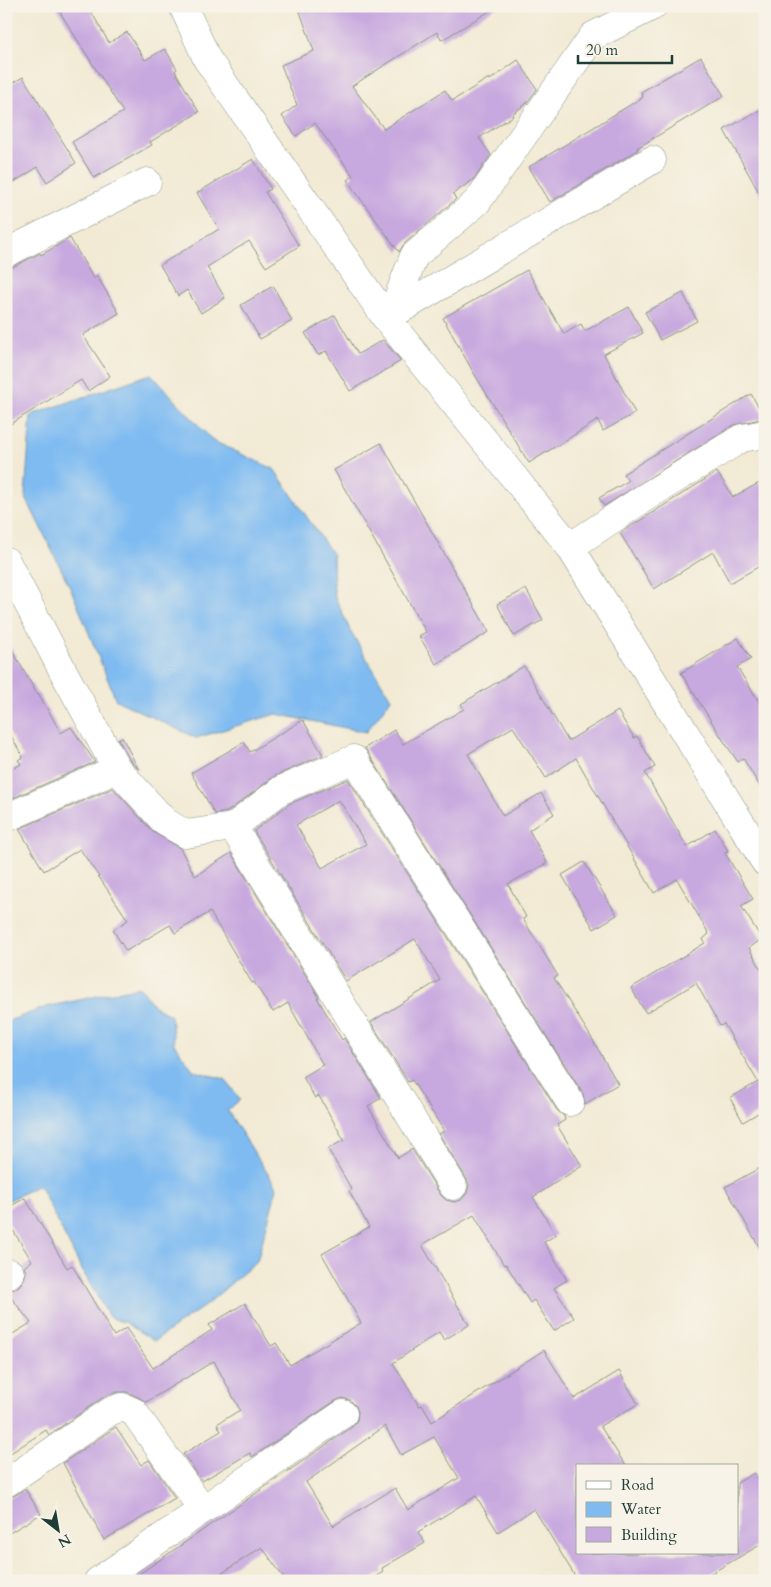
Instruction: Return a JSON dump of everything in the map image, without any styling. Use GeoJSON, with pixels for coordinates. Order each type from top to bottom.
{"type":"FeatureCollection","features":[{"type":"Feature","properties":{"kind":"street"},"geometry":{"type":"LineString","coordinates":[[183,6],[207,59],[389,317],[570,547],[765,862]]}},
{"type":"Feature","properties":{"kind":"street"},"geometry":{"type":"LineString","coordinates":[[389,317],[414,256],[477,202],[593,36],[653,6]]}},
{"type":"Feature","properties":{"kind":"street"},"geometry":{"type":"LineString","coordinates":[[389,317],[652,160]]}},
{"type":"Feature","properties":{"kind":"street"},"geometry":{"type":"LineString","coordinates":[[6,253],[148,182]]}},
{"type":"Feature","properties":{"kind":"street"},"geometry":{"type":"LineString","coordinates":[[570,547],[644,498],[742,438],[765,434]]}},
{"type":"Feature","properties":{"kind":"street"},"geometry":{"type":"LineString","coordinates":[[6,561],[63,671],[117,769],[165,822],[186,834],[233,827],[281,790],[354,760],[570,1102]]}},
{"type":"Feature","properties":{"kind":"street"},"geometry":{"type":"LineString","coordinates":[[6,818],[117,769]]}},
{"type":"Feature","properties":{"kind":"street"},"geometry":{"type":"LineString","coordinates":[[233,827],[453,1186]]}},
{"type":"Feature","properties":{"kind":"street"},"geometry":{"type":"LineString","coordinates":[[6,1483],[111,1410],[122,1407],[134,1412],[202,1509]]}},
{"type":"Feature","properties":{"kind":"street"},"geometry":{"type":"LineString","coordinates":[[98,1581],[343,1414]]}},
{"type":"Feature","properties":{"kind":"water"},"geometry":{"type":"Polygon","coordinates":[[[151,374],[213,441],[274,469],[333,555],[334,595],[351,632],[391,699],[366,732],[276,714],[196,738],[116,700],[71,589],[25,496],[31,415],[151,374]]]}},
{"type":"Feature","properties":{"kind":"water"},"geometry":{"type":"Polygon","coordinates":[[[140,987],[154,1006],[171,1016],[174,1044],[194,1071],[225,1079],[240,1100],[227,1110],[277,1188],[257,1261],[206,1305],[154,1341],[126,1323],[109,1317],[82,1270],[39,1185],[6,1202],[6,1022],[46,1007],[140,987]]]}},
{"type":"Feature","properties":{"kind":"building"},"geometry":{"type":"Polygon","coordinates":[[[56,6],[88,6],[109,43],[127,32],[145,60],[165,49],[177,69],[175,71],[199,112],[150,142],[152,145],[94,178],[72,142],[123,112],[56,6]]]}},
{"type":"Feature","properties":{"kind":"building"},"geometry":{"type":"Polygon","coordinates":[[[298,6],[498,6],[442,40],[437,32],[352,86],[384,129],[445,90],[452,101],[489,78],[490,80],[518,60],[537,89],[526,104],[512,114],[513,116],[479,138],[491,155],[474,179],[453,194],[456,199],[404,244],[399,252],[347,180],[353,176],[315,123],[296,136],[282,116],[297,105],[281,65],[314,51],[298,6]]]}},
{"type":"Feature","properties":{"kind":"building"},"geometry":{"type":"Polygon","coordinates":[[[701,57],[724,96],[550,202],[529,167],[643,97],[641,92],[701,57]]]}},
{"type":"Feature","properties":{"kind":"building"},"geometry":{"type":"Polygon","coordinates":[[[23,77],[76,163],[47,182],[38,167],[6,187],[6,87],[23,77]]]}},
{"type":"Feature","properties":{"kind":"building"},"geometry":{"type":"Polygon","coordinates":[[[765,107],[765,203],[724,130],[765,107]]]}},
{"type":"Feature","properties":{"kind":"building"},"geometry":{"type":"Polygon","coordinates":[[[253,159],[271,189],[265,192],[299,246],[266,267],[249,241],[207,267],[225,298],[201,313],[187,290],[178,296],[160,265],[219,229],[197,193],[253,159]]]}},
{"type":"Feature","properties":{"kind":"building"},"geometry":{"type":"Polygon","coordinates":[[[70,238],[93,278],[97,276],[119,313],[83,335],[110,376],[88,391],[81,380],[6,427],[6,268],[13,267],[40,253],[41,255],[70,238]]]}},
{"type":"Feature","properties":{"kind":"building"},"geometry":{"type":"Polygon","coordinates":[[[527,270],[564,334],[581,324],[585,331],[629,307],[643,333],[604,354],[635,413],[603,431],[598,420],[529,463],[472,370],[443,318],[527,270]]]}},
{"type":"Feature","properties":{"kind":"building"},"geometry":{"type":"Polygon","coordinates":[[[273,286],[292,321],[260,339],[241,305],[273,286]]]}},
{"type":"Feature","properties":{"kind":"building"},"geometry":{"type":"Polygon","coordinates":[[[683,293],[697,321],[660,340],[645,312],[683,293]]]}},
{"type":"Feature","properties":{"kind":"building"},"geometry":{"type":"Polygon","coordinates":[[[335,315],[358,354],[383,340],[401,361],[350,391],[326,351],[318,355],[305,333],[335,315]]]}},
{"type":"Feature","properties":{"kind":"building"},"geometry":{"type":"Polygon","coordinates":[[[751,394],[765,418],[734,425],[604,506],[599,498],[628,481],[623,474],[751,394]]]}},
{"type":"Feature","properties":{"kind":"building"},"geometry":{"type":"Polygon","coordinates":[[[381,443],[489,632],[436,664],[419,636],[426,632],[334,470],[381,443]]]}},
{"type":"Feature","properties":{"kind":"building"},"geometry":{"type":"Polygon","coordinates":[[[717,472],[733,497],[765,480],[765,563],[730,583],[713,552],[654,589],[620,533],[717,472]]]}},
{"type":"Feature","properties":{"kind":"building"},"geometry":{"type":"Polygon","coordinates":[[[526,589],[543,620],[514,636],[497,604],[526,589]]]}},
{"type":"Feature","properties":{"kind":"building"},"geometry":{"type":"Polygon","coordinates":[[[738,638],[751,659],[737,667],[765,711],[765,795],[743,758],[738,762],[681,673],[738,638]]]}},
{"type":"Feature","properties":{"kind":"building"},"geometry":{"type":"Polygon","coordinates":[[[6,639],[61,733],[71,727],[95,762],[6,801],[6,773],[21,764],[18,760],[23,757],[6,727],[6,639]]]}},
{"type":"Feature","properties":{"kind":"building"},"geometry":{"type":"Polygon","coordinates":[[[524,666],[568,741],[618,711],[634,738],[637,736],[655,767],[645,773],[687,847],[715,829],[728,851],[725,853],[753,899],[741,906],[762,939],[749,948],[765,976],[765,1109],[743,1122],[730,1098],[758,1082],[724,1024],[720,1026],[696,983],[646,1013],[631,988],[705,943],[703,939],[709,934],[677,879],[654,893],[576,758],[546,778],[513,727],[468,754],[503,816],[541,793],[554,814],[529,830],[547,863],[508,884],[526,917],[523,919],[558,976],[554,978],[618,1084],[585,1104],[583,1094],[365,748],[394,730],[403,744],[464,709],[461,704],[524,666]]]}},
{"type":"Feature","properties":{"kind":"building"},"geometry":{"type":"Polygon","coordinates":[[[303,720],[323,755],[275,776],[227,812],[215,814],[191,773],[244,742],[250,752],[303,720]]]}},
{"type":"Feature","properties":{"kind":"building"},"geometry":{"type":"Polygon","coordinates":[[[122,737],[139,770],[130,760],[118,739],[122,737]]]}},
{"type":"Feature","properties":{"kind":"building"},"geometry":{"type":"Polygon","coordinates":[[[348,779],[557,1110],[564,1116],[565,1120],[557,1125],[582,1166],[533,1197],[556,1235],[544,1242],[567,1280],[554,1288],[574,1318],[554,1331],[534,1300],[530,1303],[506,1264],[504,1265],[474,1215],[422,1245],[469,1325],[444,1340],[439,1332],[393,1363],[419,1406],[422,1405],[432,1422],[544,1350],[574,1399],[619,1371],[638,1404],[600,1426],[625,1464],[576,1464],[576,1554],[738,1554],[738,1482],[754,1473],[765,1493],[765,1542],[698,1581],[578,1581],[534,1509],[498,1532],[476,1496],[418,1532],[425,1543],[382,1568],[383,1572],[368,1581],[286,1581],[262,1547],[210,1581],[129,1581],[352,1427],[357,1420],[358,1412],[356,1406],[350,1400],[342,1398],[252,1457],[250,1453],[202,1481],[183,1454],[221,1431],[217,1424],[240,1410],[214,1361],[146,1402],[127,1392],[117,1392],[105,1396],[49,1435],[46,1430],[6,1456],[6,1338],[31,1323],[6,1291],[15,1289],[20,1285],[26,1272],[24,1267],[32,1261],[6,1219],[6,1209],[25,1198],[67,1268],[72,1265],[114,1336],[126,1328],[153,1368],[212,1330],[209,1325],[245,1303],[271,1346],[276,1343],[290,1365],[361,1323],[322,1254],[369,1227],[349,1191],[352,1190],[328,1149],[344,1140],[319,1096],[315,1098],[303,1077],[323,1065],[288,1003],[273,1012],[254,982],[252,983],[210,912],[175,933],[170,925],[126,951],[113,930],[128,920],[80,849],[44,871],[19,829],[113,788],[153,832],[180,848],[195,876],[231,853],[319,997],[317,998],[342,1040],[344,1038],[381,1098],[368,1106],[398,1158],[412,1149],[440,1194],[446,1200],[454,1202],[461,1200],[467,1193],[469,1185],[466,1178],[439,1134],[444,1131],[412,1080],[408,1082],[371,1022],[440,980],[415,939],[346,981],[254,831],[289,804],[348,779]],[[339,800],[296,825],[322,868],[366,844],[339,800]],[[385,1426],[306,1482],[333,1526],[395,1488],[408,1510],[459,1478],[434,1437],[401,1455],[385,1426]]]}},
{"type":"Feature","properties":{"kind":"building"},"geometry":{"type":"Polygon","coordinates":[[[584,862],[617,915],[594,929],[562,875],[584,862]]]}},
{"type":"Feature","properties":{"kind":"building"},"geometry":{"type":"Polygon","coordinates":[[[765,1165],[765,1257],[725,1187],[765,1165]]]}},
{"type":"Feature","properties":{"kind":"building"},"geometry":{"type":"Polygon","coordinates":[[[116,1427],[141,1465],[149,1460],[175,1498],[104,1540],[63,1463],[116,1427]]]}},
{"type":"Feature","properties":{"kind":"building"},"geometry":{"type":"Polygon","coordinates":[[[25,1489],[41,1514],[6,1535],[6,1498],[14,1496],[25,1489]]]}}]}
